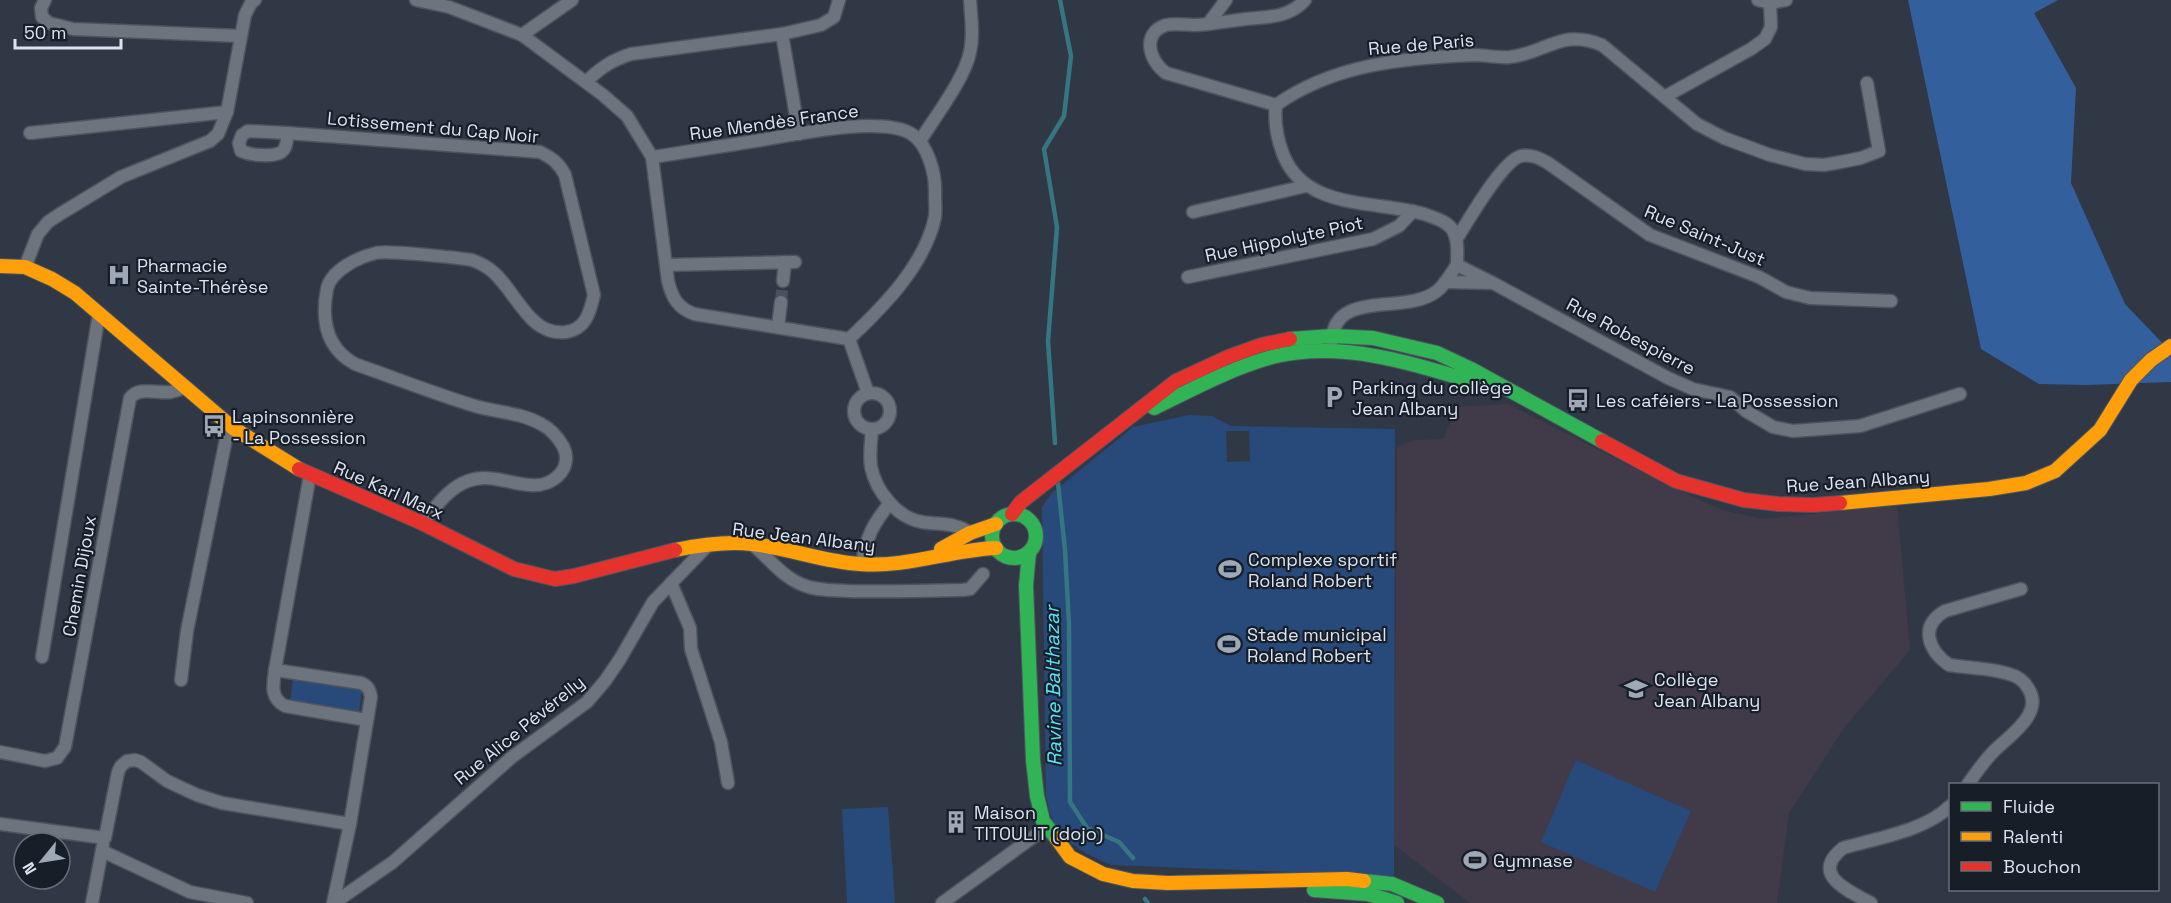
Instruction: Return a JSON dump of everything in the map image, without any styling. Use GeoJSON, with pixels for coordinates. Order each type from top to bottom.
{"type":"FeatureCollection","features":[{"type":"Feature","properties":{"kind":"main road","name":"Rue Karl Marx"},"geometry":{"type":"LineString","coordinates":[[0,266],[25,267],[52,279],[75,293],[233,428],[310,475],[422,523],[514,568],[555,579],[708,545]]}},
{"type":"Feature","properties":{"kind":"main road","name":"Rue Jean Albany"},"geometry":{"type":"LineString","coordinates":[[1019,516],[1037,490],[1176,381],[1228,357],[1261,345],[1293,338],[1333,336],[1373,338],[1437,353],[1676,481],[1744,500],[1813,505],[1989,489],[2026,483],[2055,471],[2079,452],[2100,430],[2131,380],[2151,360],[2171,346]]}},
{"type":"Feature","properties":{"kind":"main road","name":"Rue Jean Albany"},"geometry":{"type":"LineString","coordinates":[[1120,426],[1208,382],[1262,361],[1292,353],[1332,351],[1416,363],[1513,393]]}},
{"type":"Feature","properties":{"kind":"main road"},"geometry":{"type":"LineString","coordinates":[[1029,552],[1023,556],[1011,558],[1000,553],[996,548],[992,537],[996,524],[1003,517],[1019,516],[1030,522],[1035,534],[1035,541],[1029,552],[1026,586],[1033,760],[1028,797],[1029,812],[1057,858],[1076,872],[1096,880],[1130,888],[1300,889],[1368,894],[1397,903]]}},
{"type":"Feature","properties":{"kind":"main road","name":"Rue Jean Albany"},"geometry":{"type":"LineString","coordinates":[[930,557],[970,533],[996,524]]}},
{"type":"Feature","properties":{"kind":"main road","name":"Rue Jean Albany"},"geometry":{"type":"LineString","coordinates":[[708,545],[752,544],[842,563],[862,564],[899,564],[962,550],[996,548]]}},
{"type":"Feature","properties":{"kind":"main road"},"geometry":{"type":"LineString","coordinates":[[1011,558],[1026,586]]}},
{"type":"Feature","properties":{"kind":"main road"},"geometry":{"type":"LineString","coordinates":[[1042,830],[1070,857],[1103,874],[1133,880],[1168,883],[1347,879],[1392,884],[1437,903]]}},
{"type":"Feature","properties":{"kind":"street"},"geometry":{"type":"LineString","coordinates":[[45,0],[41,8],[42,17],[50,23],[73,29],[240,36]]}},
{"type":"Feature","properties":{"kind":"street"},"geometry":{"type":"LineString","coordinates":[[25,267],[38,234],[48,222],[121,177],[210,141],[218,134],[227,112],[245,15],[255,0]]}},
{"type":"Feature","properties":{"kind":"street"},"geometry":{"type":"LineString","coordinates":[[416,0],[450,7],[522,35],[586,82],[627,116],[652,157],[666,265],[671,293],[676,303],[694,314],[849,339]]}},
{"type":"Feature","properties":{"kind":"street"},"geometry":{"type":"LineString","coordinates":[[522,35],[572,0]]}},
{"type":"Feature","properties":{"kind":"street"},"geometry":{"type":"LineString","coordinates":[[586,82],[600,68],[615,59],[631,54],[782,34],[821,25],[834,17],[839,0]]}},
{"type":"Feature","properties":{"kind":"street"},"geometry":{"type":"LineString","coordinates":[[849,339],[897,289],[920,255],[934,217],[936,186],[928,157],[920,141],[967,66],[972,32],[970,0]]}},
{"type":"Feature","properties":{"kind":"street"},"geometry":{"type":"LineString","coordinates":[[1208,24],[1226,0]]}},
{"type":"Feature","properties":{"kind":"street"},"geometry":{"type":"LineString","coordinates":[[1305,0],[1299,7],[1276,17],[1164,26],[1155,33],[1150,43],[1151,56],[1158,67],[1174,76],[1276,105],[1276,129],[1284,158],[1306,186],[1327,196],[1413,211],[1446,223],[1457,238],[1457,265],[1437,291],[1412,303],[1352,309],[1336,322],[1332,351]]}},
{"type":"Feature","properties":{"kind":"street"},"geometry":{"type":"LineString","coordinates":[[1666,96],[1752,49],[1765,39],[1771,27],[1764,2],[1786,0]]}},
{"type":"Feature","properties":{"kind":"street"},"geometry":{"type":"LineString","coordinates":[[782,34],[799,134]]}},
{"type":"Feature","properties":{"kind":"street","name":"Rue de Paris"},"geometry":{"type":"LineString","coordinates":[[1276,105],[1306,86],[1346,71],[1378,63],[1475,55],[1511,57],[1559,40],[1576,38],[1602,45],[1697,124],[1724,138],[1770,155],[1805,164],[1824,165],[1861,158],[1879,151],[1867,83]]}},
{"type":"Feature","properties":{"kind":"street"},"geometry":{"type":"LineString","coordinates":[[30,133],[227,112]]}},
{"type":"Feature","properties":{"kind":"street","name":"Rue Mendès France"},"geometry":{"type":"LineString","coordinates":[[652,157],[862,126],[890,127],[910,133],[920,141]]}},
{"type":"Feature","properties":{"kind":"street","name":"Lotissement du Cap Noir"},"geometry":{"type":"LineString","coordinates":[[287,133],[287,143],[283,151],[274,156],[248,154],[242,151],[239,143],[242,135],[248,130],[540,152],[551,157],[560,165],[565,175],[594,295],[590,314],[581,326],[571,331],[561,333],[548,329],[533,320],[522,310],[503,282],[490,269],[473,261],[378,252],[343,268],[328,285],[325,303],[326,327],[334,346],[343,358],[474,406],[536,421],[549,428],[558,437],[566,452],[566,467],[558,477],[546,483],[532,486],[503,479],[476,478],[456,487],[439,502],[422,523]]}},
{"type":"Feature","properties":{"kind":"street","name":"Rue Saint-Just"},"geometry":{"type":"LineString","coordinates":[[1457,238],[1503,169],[1520,156],[1534,156],[1548,163],[1650,235],[1758,277],[1786,292],[1810,298],[1891,301]]}},
{"type":"Feature","properties":{"kind":"street"},"geometry":{"type":"LineString","coordinates":[[1193,212],[1306,186]]}},
{"type":"Feature","properties":{"kind":"street","name":"Rue Hippolyte Piot"},"geometry":{"type":"LineString","coordinates":[[1188,277],[1373,239],[1399,226],[1413,211]]}},
{"type":"Feature","properties":{"kind":"street"},"geometry":{"type":"LineString","coordinates":[[666,265],[790,262],[783,281]]}},
{"type":"Feature","properties":{"kind":"street","name":"Rue Robespierre"},"geometry":{"type":"LineString","coordinates":[[1457,265],[1668,378],[1693,389],[1730,397],[1746,411],[1773,427],[1793,431],[1860,426],[1960,394]]}},
{"type":"Feature","properties":{"kind":"street","name":"Rue Robespierre"},"geometry":{"type":"LineString","coordinates":[[1445,282],[1493,283]]}},
{"type":"Feature","properties":{"kind":"street"},"geometry":{"type":"LineString","coordinates":[[778,327],[781,302]]}},
{"type":"Feature","properties":{"kind":"street"},"geometry":{"type":"LineString","coordinates":[[42,657],[99,314]]}},
{"type":"Feature","properties":{"kind":"street"},"geometry":{"type":"LineString","coordinates":[[849,339],[868,393]]}},
{"type":"Feature","properties":{"kind":"street","name":"Chemin Dijoux"},"geometry":{"type":"LineString","coordinates":[[0,752],[45,761],[57,758],[66,747],[130,398],[138,391],[171,392],[185,387]]}},
{"type":"Feature","properties":{"kind":"street"},"geometry":{"type":"LineString","coordinates":[[868,393],[877,393],[885,397],[890,405],[891,414],[888,422],[881,428],[872,430],[859,423],[855,417],[856,402],[868,393]]}},
{"type":"Feature","properties":{"kind":"street"},"geometry":{"type":"LineString","coordinates":[[181,680],[187,631],[226,439],[233,428]]}},
{"type":"Feature","properties":{"kind":"street"},"geometry":{"type":"LineString","coordinates":[[872,430],[871,466],[875,480],[890,503],[910,519],[953,524],[970,533]]}},
{"type":"Feature","properties":{"kind":"street"},"geometry":{"type":"LineString","coordinates":[[310,475],[275,670],[274,696],[279,703],[285,706],[367,720]]}},
{"type":"Feature","properties":{"kind":"street"},"geometry":{"type":"LineString","coordinates":[[862,564],[866,540],[890,503]]}},
{"type":"Feature","properties":{"kind":"street"},"geometry":{"type":"LineString","coordinates":[[752,544],[788,577],[803,585],[822,589],[889,593],[962,590],[970,589],[983,574]]}},
{"type":"Feature","properties":{"kind":"street","name":"Rue Alice Pévérelly"},"geometry":{"type":"LineString","coordinates":[[334,903],[401,855],[512,757],[587,702],[620,659],[653,602],[708,545]]}},
{"type":"Feature","properties":{"kind":"street"},"geometry":{"type":"LineString","coordinates":[[671,583],[690,628],[691,649],[721,742],[728,783]]}},
{"type":"Feature","properties":{"kind":"street"},"geometry":{"type":"LineString","coordinates":[[1969,783],[1992,752],[2030,714],[2033,701],[2023,681],[2009,674],[1949,665],[1941,660],[1934,652],[1929,638],[1931,623],[1945,610],[2021,589]]}},
{"type":"Feature","properties":{"kind":"street"},"geometry":{"type":"LineString","coordinates":[[275,670],[361,683],[370,691],[350,824],[334,903]]}},
{"type":"Feature","properties":{"kind":"street"},"geometry":{"type":"LineString","coordinates":[[93,903],[118,772],[127,762],[135,760],[141,762],[165,780],[197,795],[222,803],[350,824]]}},
{"type":"Feature","properties":{"kind":"street"},"geometry":{"type":"LineString","coordinates":[[1871,903],[1841,887],[1832,878],[1829,866],[1834,856],[1843,848],[1920,826],[1942,815],[1949,807]]}},
{"type":"Feature","properties":{"kind":"street"},"geometry":{"type":"LineString","coordinates":[[0,824],[103,844],[190,892],[247,903]]}},
{"type":"Feature","properties":{"kind":"street"},"geometry":{"type":"LineString","coordinates":[[942,903],[1042,830]]}},
{"type":"Feature","properties":{"kind":"shaded area"},"geometry":{"type":"Polygon","coordinates":[[[1908,0],[2058,0],[2034,13],[2076,88],[2071,183],[2125,304],[2171,352],[2171,382],[2039,384],[1981,349],[1908,0]]]}},
{"type":"Feature","properties":{"kind":"shaded area","name":"Collège Jean Albany"},"geometry":{"type":"Polygon","coordinates":[[[1508,404],[1722,510],[1763,519],[1897,505],[1910,650],[1844,728],[1789,813],[1777,903],[1470,903],[1394,845],[1397,448],[1414,440],[1443,439],[1457,407],[1508,404]]]}},
{"type":"Feature","properties":{"kind":"shaded area","name":"Stade municipal Roland Robert"},"geometry":{"type":"Polygon","coordinates":[[[1189,415],[1212,416],[1231,426],[1395,429],[1394,876],[1111,865],[1077,847],[1062,835],[1057,827],[1051,816],[1046,796],[1042,507],[1052,493],[1133,427],[1189,415]],[[1226,431],[1227,462],[1250,461],[1249,431],[1226,431]]]}},
{"type":"Feature","properties":{"kind":"shaded area"},"geometry":{"type":"Polygon","coordinates":[[[293,679],[362,689],[359,712],[290,703],[293,679]]]}},
{"type":"Feature","properties":{"kind":"shaded area"},"geometry":{"type":"Polygon","coordinates":[[[1576,760],[1691,811],[1655,892],[1541,842],[1576,760]]]}},
{"type":"Feature","properties":{"kind":"shaded area"},"geometry":{"type":"Polygon","coordinates":[[[888,807],[895,903],[847,903],[842,809],[888,807]]]}},
{"type":"Feature","properties":{"kind":"waterway","name":"Ravine Balthazar"},"geometry":{"type":"LineString","coordinates":[[1055,443],[1048,341],[1057,227],[1044,149],[1064,116],[1071,56],[1060,0]]}},
{"type":"Feature","properties":{"kind":"waterway","name":"Ravine Balthazar"},"geometry":{"type":"LineString","coordinates":[[1058,483],[1065,550],[1069,625],[1070,802],[1087,828],[1119,842],[1133,858]]}},
{"type":"Feature","properties":{"kind":"waterway","name":"Ravine Balthazar"},"geometry":{"type":"LineString","coordinates":[[1145,899],[1148,903]]}},
{"type":"Feature","properties":{"kind":"tunnel"},"geometry":{"type":"LineString","coordinates":[[781,302],[783,281]]}},
{"type":"Feature","properties":{"kind":"traffic: fast"},"geometry":{"type":"LineString","coordinates":[[1290,339],[1333,336],[1373,338],[1437,353],[1471,369],[1602,441]]}},
{"type":"Feature","properties":{"kind":"traffic: fast"},"geometry":{"type":"LineString","coordinates":[[1154,408],[1244,366],[1276,356],[1301,352],[1327,351],[1378,356],[1477,383]]}},
{"type":"Feature","properties":{"kind":"traffic: fast"},"geometry":{"type":"LineString","coordinates":[[1014,514],[1029,521],[1036,536],[1029,551],[1014,558],[999,551],[992,536],[999,521],[1014,514]]}},
{"type":"Feature","properties":{"kind":"traffic: fast"},"geometry":{"type":"LineString","coordinates":[[1029,552],[1026,586],[1033,760],[1037,796],[1043,821],[1057,839]]}},
{"type":"Feature","properties":{"kind":"traffic: fast"},"geometry":{"type":"LineString","coordinates":[[1364,881],[1392,884],[1437,903]]}},
{"type":"Feature","properties":{"kind":"traffic: fast"},"geometry":{"type":"LineString","coordinates":[[1314,890],[1368,894],[1397,903]]}},
{"type":"Feature","properties":{"kind":"traffic: slow"},"geometry":{"type":"LineString","coordinates":[[0,266],[25,267],[52,279],[75,293],[233,428],[299,469]]}},
{"type":"Feature","properties":{"kind":"traffic: slow"},"geometry":{"type":"LineString","coordinates":[[1840,503],[1989,489],[2026,483],[2055,471],[2100,430],[2131,380],[2151,360],[2171,346]]}},
{"type":"Feature","properties":{"kind":"traffic: slow"},"geometry":{"type":"LineString","coordinates":[[941,549],[970,533],[996,524]]}},
{"type":"Feature","properties":{"kind":"traffic: slow"},"geometry":{"type":"LineString","coordinates":[[675,550],[713,544],[742,543],[833,561],[877,565],[996,548]]}},
{"type":"Feature","properties":{"kind":"traffic: slow"},"geometry":{"type":"LineString","coordinates":[[1057,839],[1070,857],[1103,874],[1133,881],[1168,883],[1347,879],[1364,881]]}},
{"type":"Feature","properties":{"kind":"traffic: jam"},"geometry":{"type":"LineString","coordinates":[[1012,514],[1021,502],[1176,381],[1228,357],[1261,345],[1290,339]]}},
{"type":"Feature","properties":{"kind":"traffic: jam"},"geometry":{"type":"LineString","coordinates":[[1602,441],[1676,481],[1744,500],[1778,504],[1840,503]]}},
{"type":"Feature","properties":{"kind":"traffic: jam"},"geometry":{"type":"LineString","coordinates":[[299,469],[422,523],[514,569],[555,579],[675,550]]}},
{"type":"Feature","properties":{"kind":"place","name":"Pharmacie Sainte-Thérèse"},"geometry":{"type":"Point","coordinates":[119,275]}},
{"type":"Feature","properties":{"kind":"place","name":"Parking du collège Jean Albany"},"geometry":{"type":"Point","coordinates":[1334,397]}},
{"type":"Feature","properties":{"kind":"place","name":"Les caféiers - La Possession"},"geometry":{"type":"Point","coordinates":[1578,400]}},
{"type":"Feature","properties":{"kind":"place","name":"Lapinsonnière - La Possession"},"geometry":{"type":"Point","coordinates":[214,426]}},
{"type":"Feature","properties":{"kind":"place","name":"Complexe sportif Roland Robert"},"geometry":{"type":"Point","coordinates":[1230,569]}},
{"type":"Feature","properties":{"kind":"place","name":"Stade municipal Roland Robert"},"geometry":{"type":"Point","coordinates":[1229,644]}},
{"type":"Feature","properties":{"kind":"place","name":"Collège Jean Albany"},"geometry":{"type":"Point","coordinates":[1636,689]}},
{"type":"Feature","properties":{"kind":"place","name":"Maison TITOULIT (dojo)"},"geometry":{"type":"Point","coordinates":[956,822]}},
{"type":"Feature","properties":{"kind":"place","name":"Gymnase"},"geometry":{"type":"Point","coordinates":[1475,860]}}]}
